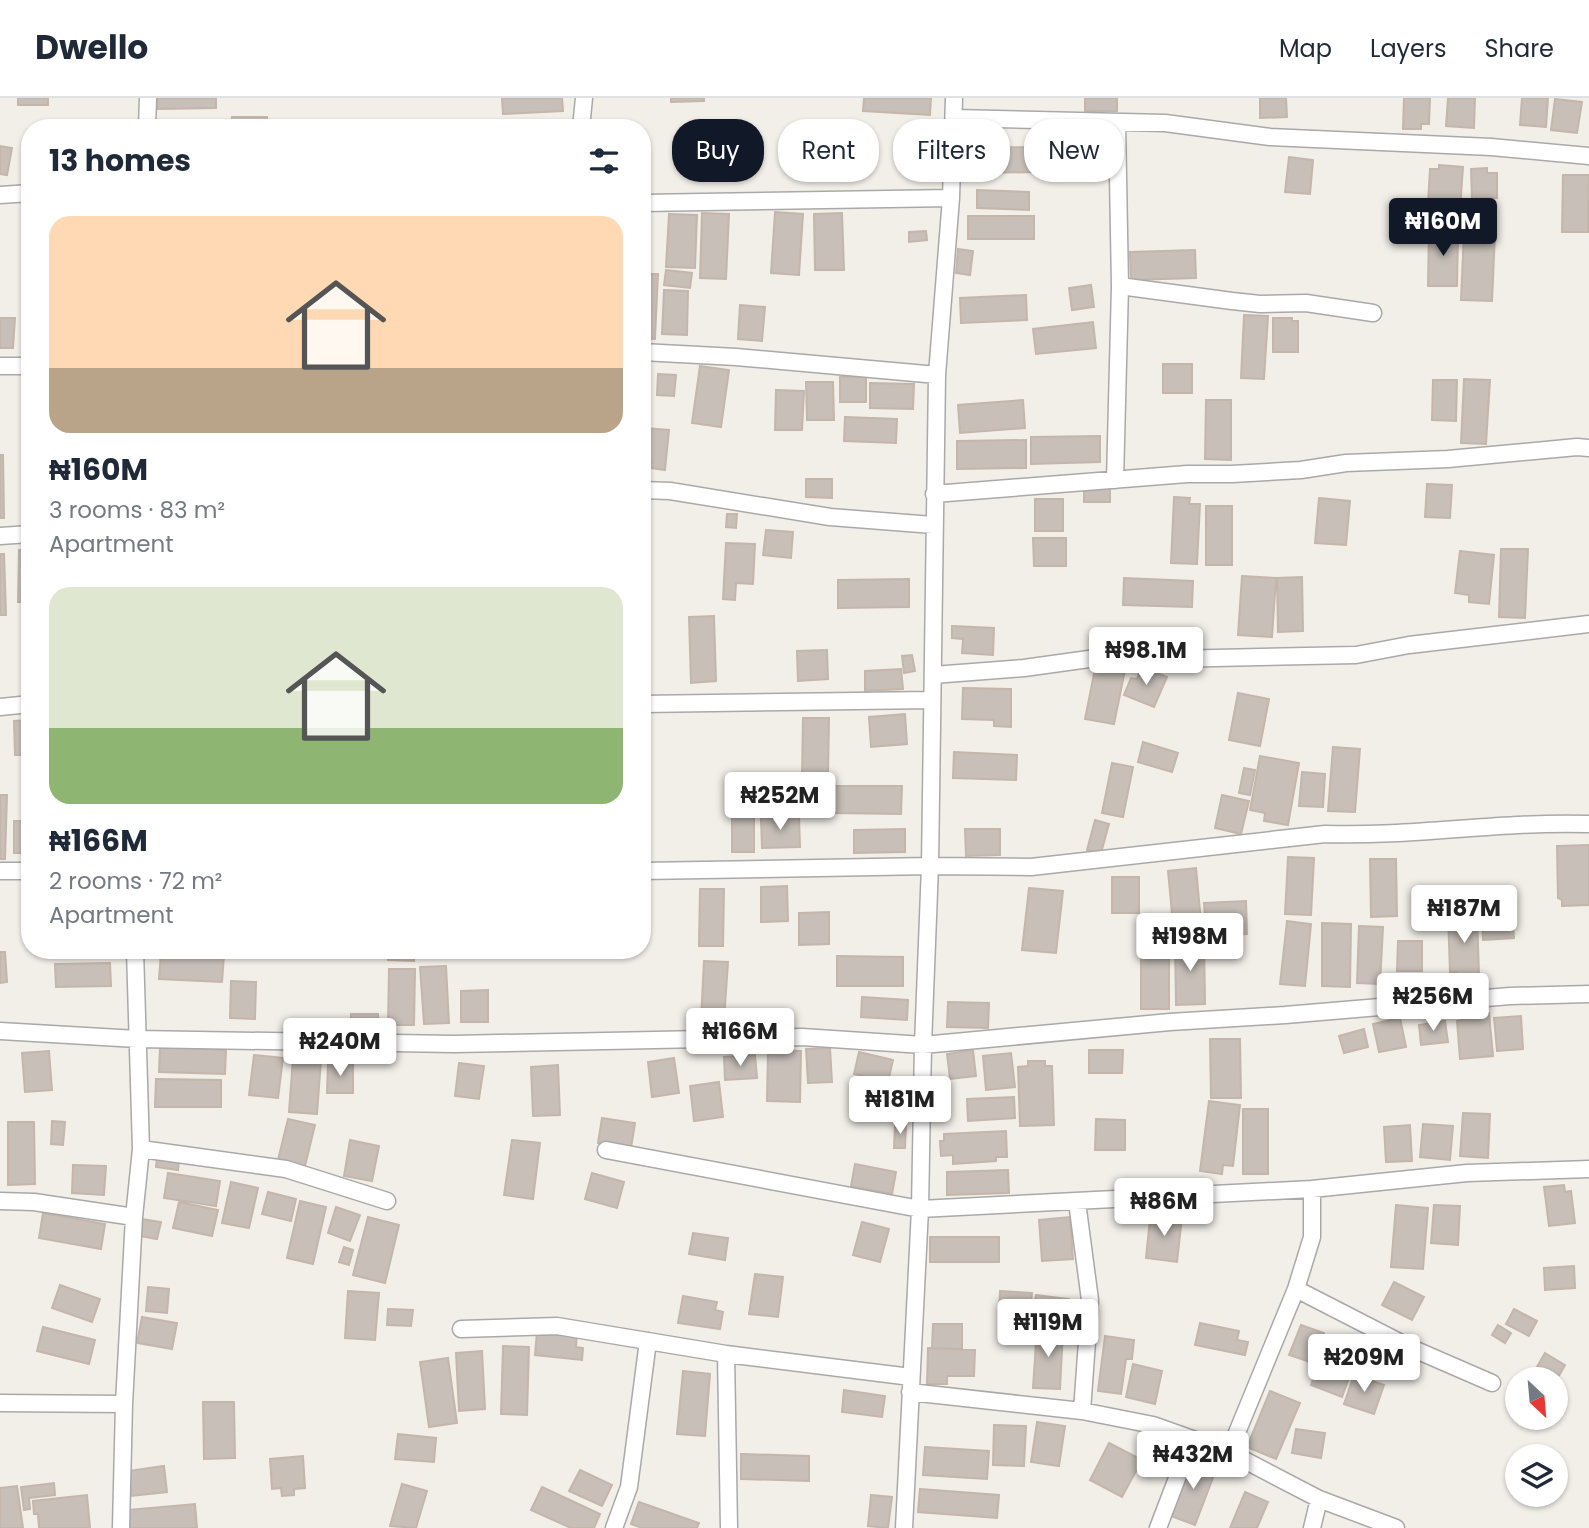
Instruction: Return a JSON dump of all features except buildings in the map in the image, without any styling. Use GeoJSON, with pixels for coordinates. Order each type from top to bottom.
{"type":"FeatureCollection","features":[{"type":"Feature","properties":{"kind":"street"},"geometry":{"type":"LineString","coordinates":[[147,119],[148,98]]}},
{"type":"Feature","properties":{"kind":"street"},"geometry":{"type":"LineString","coordinates":[[582,119],[584,98]]}},
{"type":"Feature","properties":{"kind":"street"},"geometry":{"type":"LineString","coordinates":[[904,1528],[920,1209],[930,866],[937,375],[951,198],[954,98]]}},
{"type":"Feature","properties":{"kind":"street"},"geometry":{"type":"LineString","coordinates":[[955,118],[1024,120]]}},
{"type":"Feature","properties":{"kind":"street"},"geometry":{"type":"LineString","coordinates":[[1124,122],[1165,123],[1312,140],[1491,147],[1589,156]]}},
{"type":"Feature","properties":{"kind":"street"},"geometry":{"type":"LineString","coordinates":[[1115,480],[1120,286],[1118,182]]}},
{"type":"Feature","properties":{"kind":"street"},"geometry":{"type":"LineString","coordinates":[[0,195],[21,194]]}},
{"type":"Feature","properties":{"kind":"street"},"geometry":{"type":"LineString","coordinates":[[651,203],[951,198]]}},
{"type":"Feature","properties":{"kind":"street"},"geometry":{"type":"LineString","coordinates":[[1120,286],[1260,304],[1306,303],[1373,313]]}},
{"type":"Feature","properties":{"kind":"street"},"geometry":{"type":"LineString","coordinates":[[651,352],[736,357],[937,375]]}},
{"type":"Feature","properties":{"kind":"street"},"geometry":{"type":"LineString","coordinates":[[0,366],[21,366]]}},
{"type":"Feature","properties":{"kind":"street"},"geometry":{"type":"LineString","coordinates":[[934,494],[1188,474],[1301,470],[1346,463],[1448,459],[1589,448]]}},
{"type":"Feature","properties":{"kind":"street"},"geometry":{"type":"LineString","coordinates":[[651,490],[830,517],[933,525]]}},
{"type":"Feature","properties":{"kind":"street"},"geometry":{"type":"LineString","coordinates":[[0,536],[21,535]]}},
{"type":"Feature","properties":{"kind":"street"},"geometry":{"type":"LineString","coordinates":[[933,675],[1024,668],[1125,654],[1170,659],[1356,655],[1409,645],[1589,624]]}},
{"type":"Feature","properties":{"kind":"street"},"geometry":{"type":"LineString","coordinates":[[651,704],[931,700]]}},
{"type":"Feature","properties":{"kind":"street"},"geometry":{"type":"LineString","coordinates":[[0,707],[21,706]]}},
{"type":"Feature","properties":{"kind":"street"},"geometry":{"type":"LineString","coordinates":[[651,871],[1031,867],[1325,834],[1371,835],[1555,823],[1589,824]]}},
{"type":"Feature","properties":{"kind":"street"},"geometry":{"type":"LineString","coordinates":[[0,871],[21,871]]}},
{"type":"Feature","properties":{"kind":"street"},"geometry":{"type":"LineString","coordinates":[[121,1528],[124,1404],[134,1217],[141,1149],[135,959]]}},
{"type":"Feature","properties":{"kind":"street"},"geometry":{"type":"LineString","coordinates":[[0,1031],[137,1039],[454,1044],[802,1037],[923,1045],[1170,1022],[1510,996],[1589,994]]}},
{"type":"Feature","properties":{"kind":"street"},"geometry":{"type":"LineString","coordinates":[[141,1149],[286,1169],[387,1200]]}},
{"type":"Feature","properties":{"kind":"street"},"geometry":{"type":"LineString","coordinates":[[606,1150],[920,1209],[1312,1189],[1467,1173],[1589,1169]]}},
{"type":"Feature","properties":{"kind":"street"},"geometry":{"type":"LineString","coordinates":[[1229,1452],[1296,1289],[1312,1237],[1312,1189]]}},
{"type":"Feature","properties":{"kind":"street"},"geometry":{"type":"LineString","coordinates":[[0,1200],[34,1202],[134,1217]]}},
{"type":"Feature","properties":{"kind":"street"},"geometry":{"type":"LineString","coordinates":[[1077,1202],[1090,1300],[1082,1411]]}},
{"type":"Feature","properties":{"kind":"street"},"geometry":{"type":"LineString","coordinates":[[1296,1289],[1409,1347],[1492,1382]]}},
{"type":"Feature","properties":{"kind":"street"},"geometry":{"type":"LineString","coordinates":[[461,1329],[557,1326],[1153,1424],[1229,1452],[1319,1499],[1396,1528]]}},
{"type":"Feature","properties":{"kind":"street"},"geometry":{"type":"LineString","coordinates":[[614,1528],[629,1487],[648,1341]]}},
{"type":"Feature","properties":{"kind":"street"},"geometry":{"type":"LineString","coordinates":[[726,1354],[729,1528]]}},
{"type":"Feature","properties":{"kind":"street"},"geometry":{"type":"LineString","coordinates":[[0,1403],[124,1404]]}},
{"type":"Feature","properties":{"kind":"street"},"geometry":{"type":"LineString","coordinates":[[1158,1528],[1192,1439]]}},
{"type":"Feature","properties":{"kind":"street"},"geometry":{"type":"LineString","coordinates":[[1312,1528],[1319,1499]]}}]}
